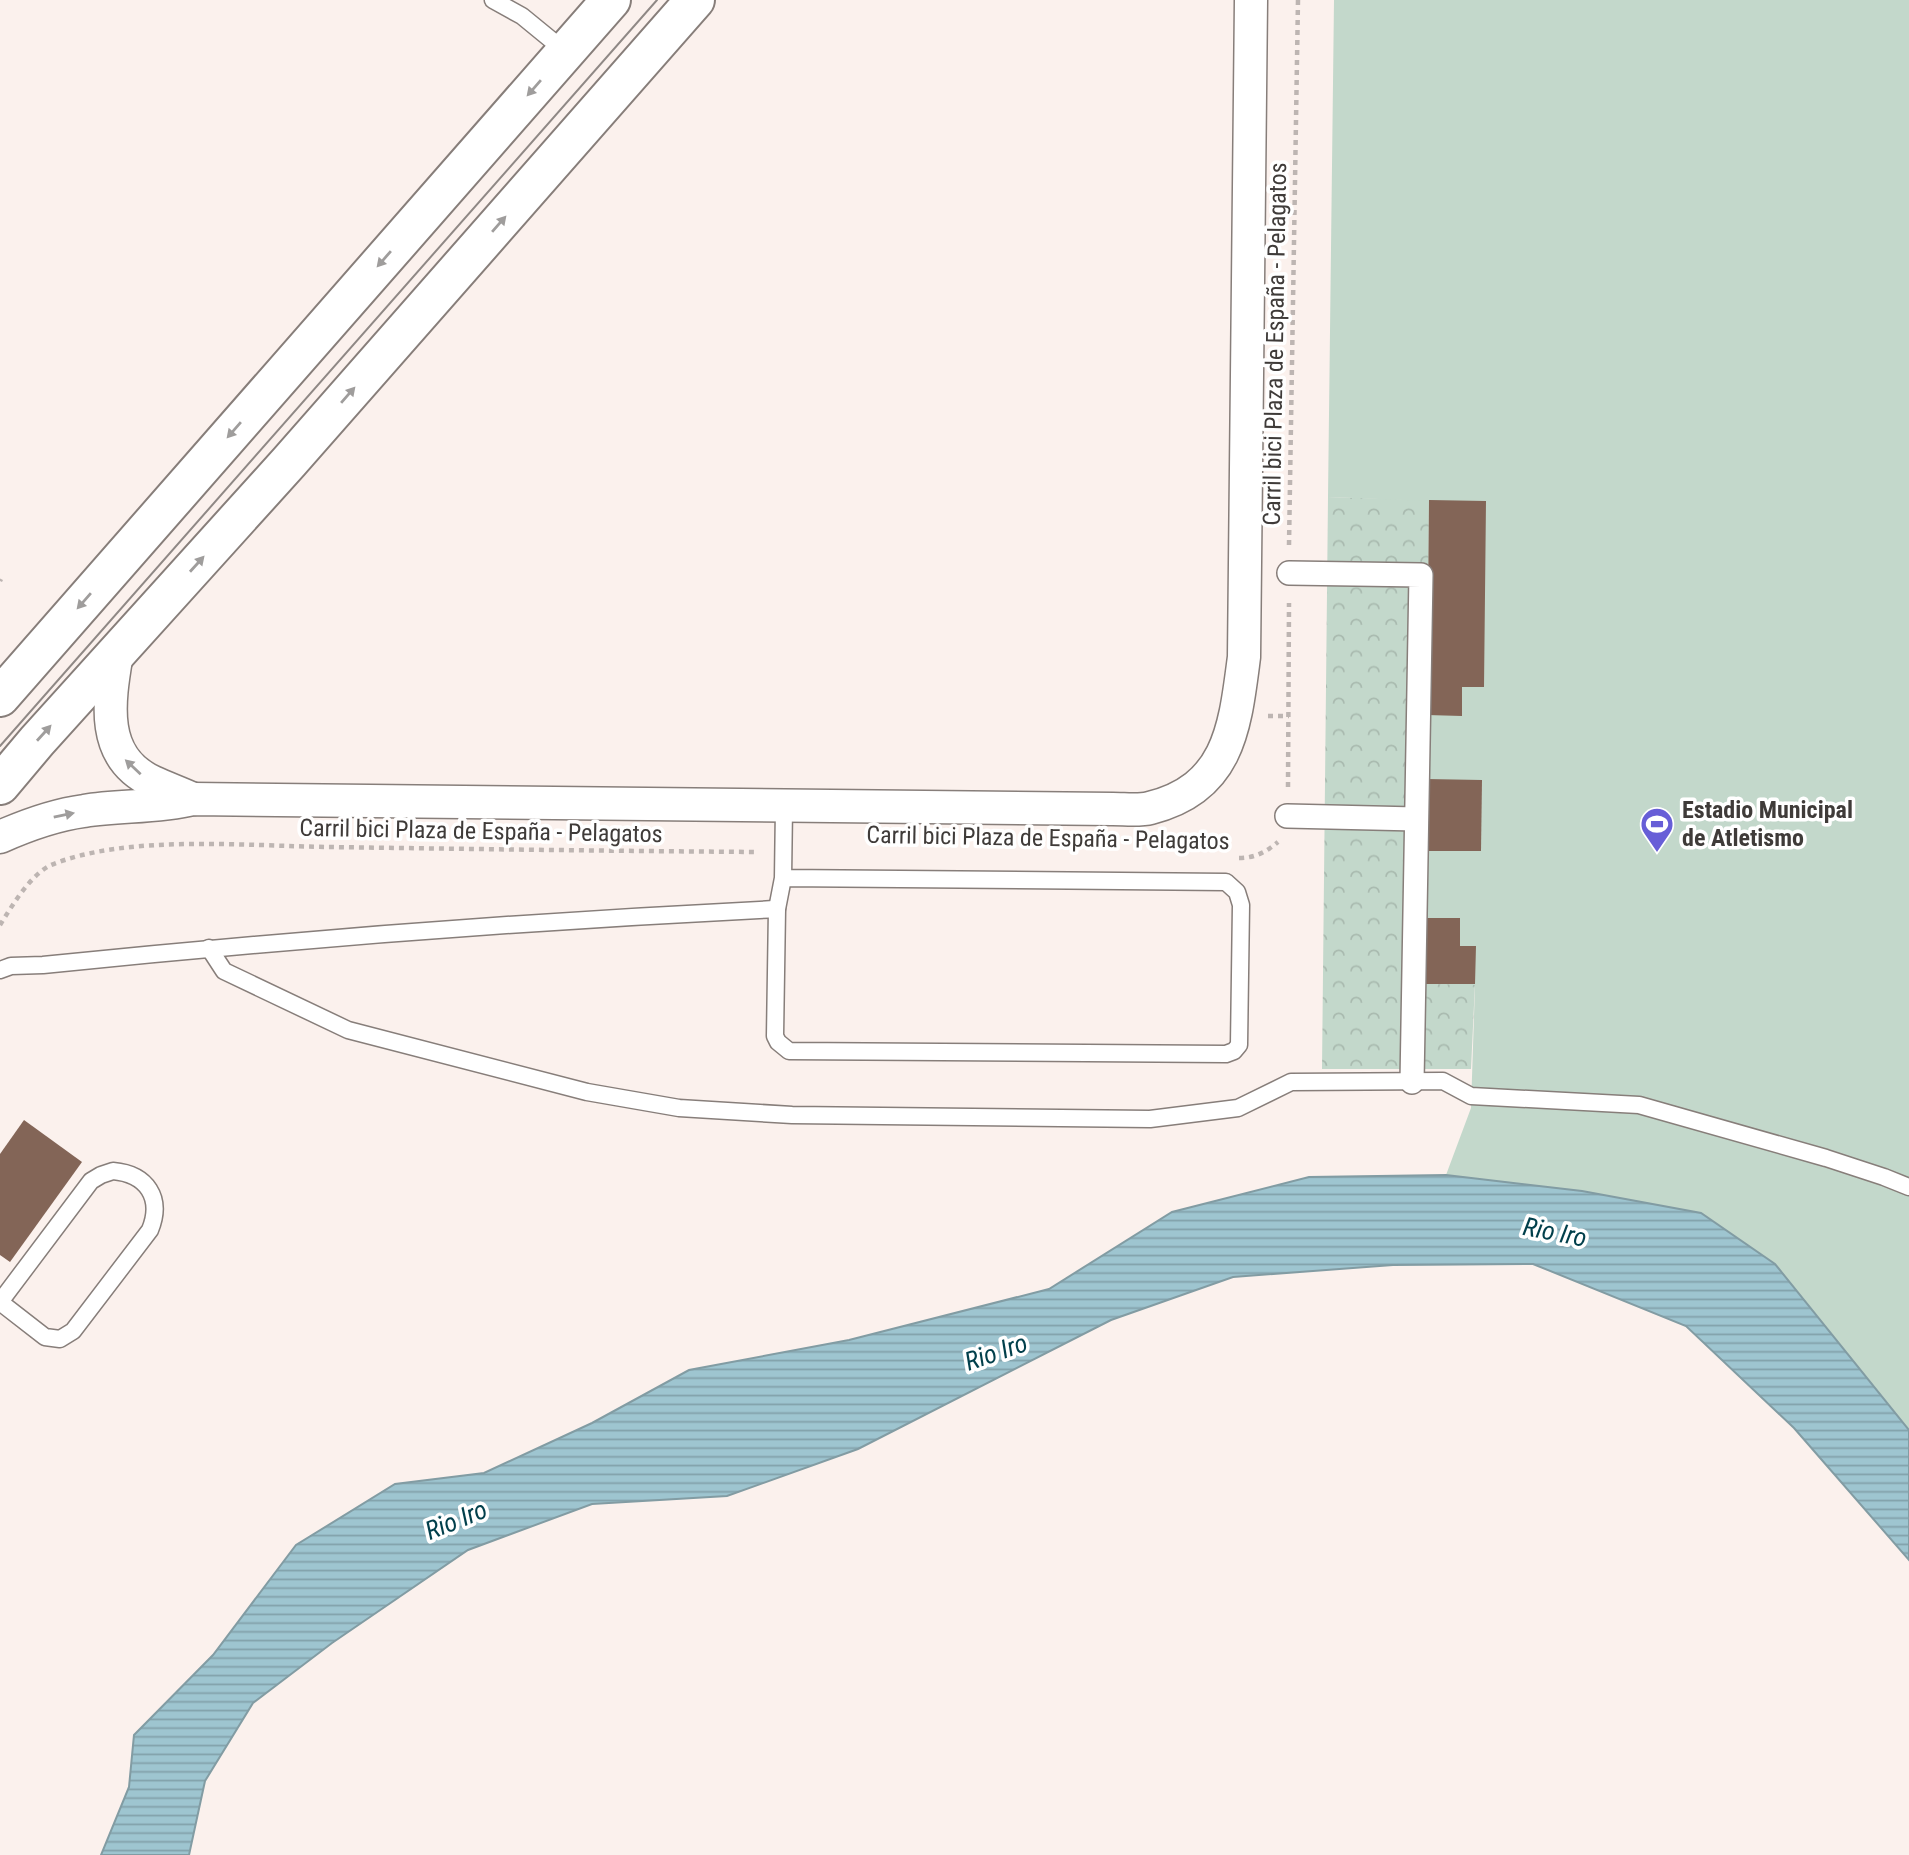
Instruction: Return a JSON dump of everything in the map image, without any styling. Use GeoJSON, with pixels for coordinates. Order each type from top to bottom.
{"type":"FeatureCollection","features":[{"type":"Feature","properties":{"kind":"main road"},"geometry":{"type":"LineString","coordinates":[[0,697],[611,0]]}},
{"type":"Feature","properties":{"kind":"main road"},"geometry":{"type":"LineString","coordinates":[[0,785],[289,462],[695,0]]}},
{"type":"Feature","properties":{"kind":"street"},"geometry":{"type":"LineString","coordinates":[[0,837],[42,820],[83,811],[171,804],[193,799],[1149,809],[1181,797],[1209,775],[1228,745],[1237,711],[1244,657],[1251,0]]}},
{"type":"Feature","properties":{"kind":"street"},"geometry":{"type":"LineString","coordinates":[[1289,573],[1421,575],[1412,1082]]}},
{"type":"Feature","properties":{"kind":"street"},"geometry":{"type":"LineString","coordinates":[[117,653],[110,692],[111,733],[120,753],[134,769],[151,781],[193,799]]}},
{"type":"Feature","properties":{"kind":"street"},"geometry":{"type":"LineString","coordinates":[[1287,816],[1416,819]]}},
{"type":"Feature","properties":{"kind":"lane"},"geometry":{"type":"LineString","coordinates":[[493,0],[522,16],[566,52]]}},
{"type":"Feature","properties":{"kind":"lane"},"geometry":{"type":"LineString","coordinates":[[783,878],[1226,883],[1237,892],[1241,905],[1240,1041],[1234,1051],[1226,1054],[789,1051],[783,1048],[775,1036],[776,909],[783,878],[784,807]]}},
{"type":"Feature","properties":{"kind":"lane"},"geometry":{"type":"LineString","coordinates":[[0,970],[11,966],[209,948],[634,916],[776,909]]}},
{"type":"Feature","properties":{"kind":"lane"},"geometry":{"type":"LineString","coordinates":[[209,948],[224,971],[348,1030],[587,1091],[679,1108],[792,1115],[1150,1119],[1238,1108],[1291,1082],[1443,1082],[1471,1096],[1639,1105],[1826,1158],[1909,1187]]}},
{"type":"Feature","properties":{"kind":"lane"},"geometry":{"type":"LineString","coordinates":[[113,1171],[137,1177],[146,1185],[155,1207],[150,1230],[67,1336],[53,1340],[46,1337],[0,1302],[91,1181],[113,1171]]}},
{"type":"Feature","properties":{"kind":"path","name":"Carril bici Plaza de España - Pelagatos"},"geometry":{"type":"LineString","coordinates":[[1237,858],[1250,858],[1265,853],[1277,843],[1286,830],[1287,816],[1298,0]]}},
{"type":"Feature","properties":{"kind":"path","name":"Carril bici Plaza de España - Pelagatos"},"geometry":{"type":"LineString","coordinates":[[0,925],[18,895],[48,867],[88,853],[124,848],[216,845],[783,852]]}},
{"type":"Feature","properties":{"kind":"green space"},"geometry":{"type":"Polygon","coordinates":[[[1334,0],[1909,0],[1909,1430],[1775,1264],[1582,1191],[1446,1175],[1471,1108],[1475,985],[1425,984],[1429,501],[1328,497],[1334,0]]]}},
{"type":"Feature","properties":{"kind":"green space"},"geometry":{"type":"Polygon","coordinates":[[[1328,497],[1429,500],[1426,984],[1475,984],[1471,1069],[1322,1069],[1328,497]]]}},
{"type":"Feature","properties":{"kind":"water","name":"Rio Iro"},"geometry":{"type":"Polygon","coordinates":[[[1446,1175],[1582,1191],[1701,1213],[1775,1264],[1909,1430],[1909,1560],[1794,1428],[1686,1326],[1533,1264],[1393,1265],[1233,1277],[1111,1320],[858,1449],[727,1496],[592,1504],[468,1550],[332,1643],[253,1703],[205,1781],[189,1855],[101,1855],[129,1787],[134,1735],[213,1655],[296,1545],[395,1484],[484,1473],[592,1423],[689,1370],[849,1340],[1049,1289],[1172,1212],[1309,1177],[1446,1175]]]}},
{"type":"Feature","properties":{"kind":"building"},"geometry":{"type":"Polygon","coordinates":[[[1429,500],[1486,501],[1484,687],[1462,687],[1462,716],[1427,715],[1429,500]]]}},
{"type":"Feature","properties":{"kind":"building"},"geometry":{"type":"Polygon","coordinates":[[[1426,779],[1482,780],[1481,851],[1426,851],[1426,779]]]}},
{"type":"Feature","properties":{"kind":"building"},"geometry":{"type":"Polygon","coordinates":[[[1425,918],[1460,918],[1460,946],[1476,946],[1475,984],[1425,984],[1425,918]]]}},
{"type":"Feature","properties":{"kind":"building"},"geometry":{"type":"Polygon","coordinates":[[[24,1120],[82,1162],[10,1262],[0,1255],[0,1154],[24,1120]]]}},
{"type":"Feature","properties":{"kind":"tram line"},"geometry":{"type":"LineString","coordinates":[[0,746],[657,0]]}},
{"type":"Feature","properties":{"kind":"place","name":"Estadio Municipal de Atletismo"},"geometry":{"type":"Point","coordinates":[1657,854]}}]}
